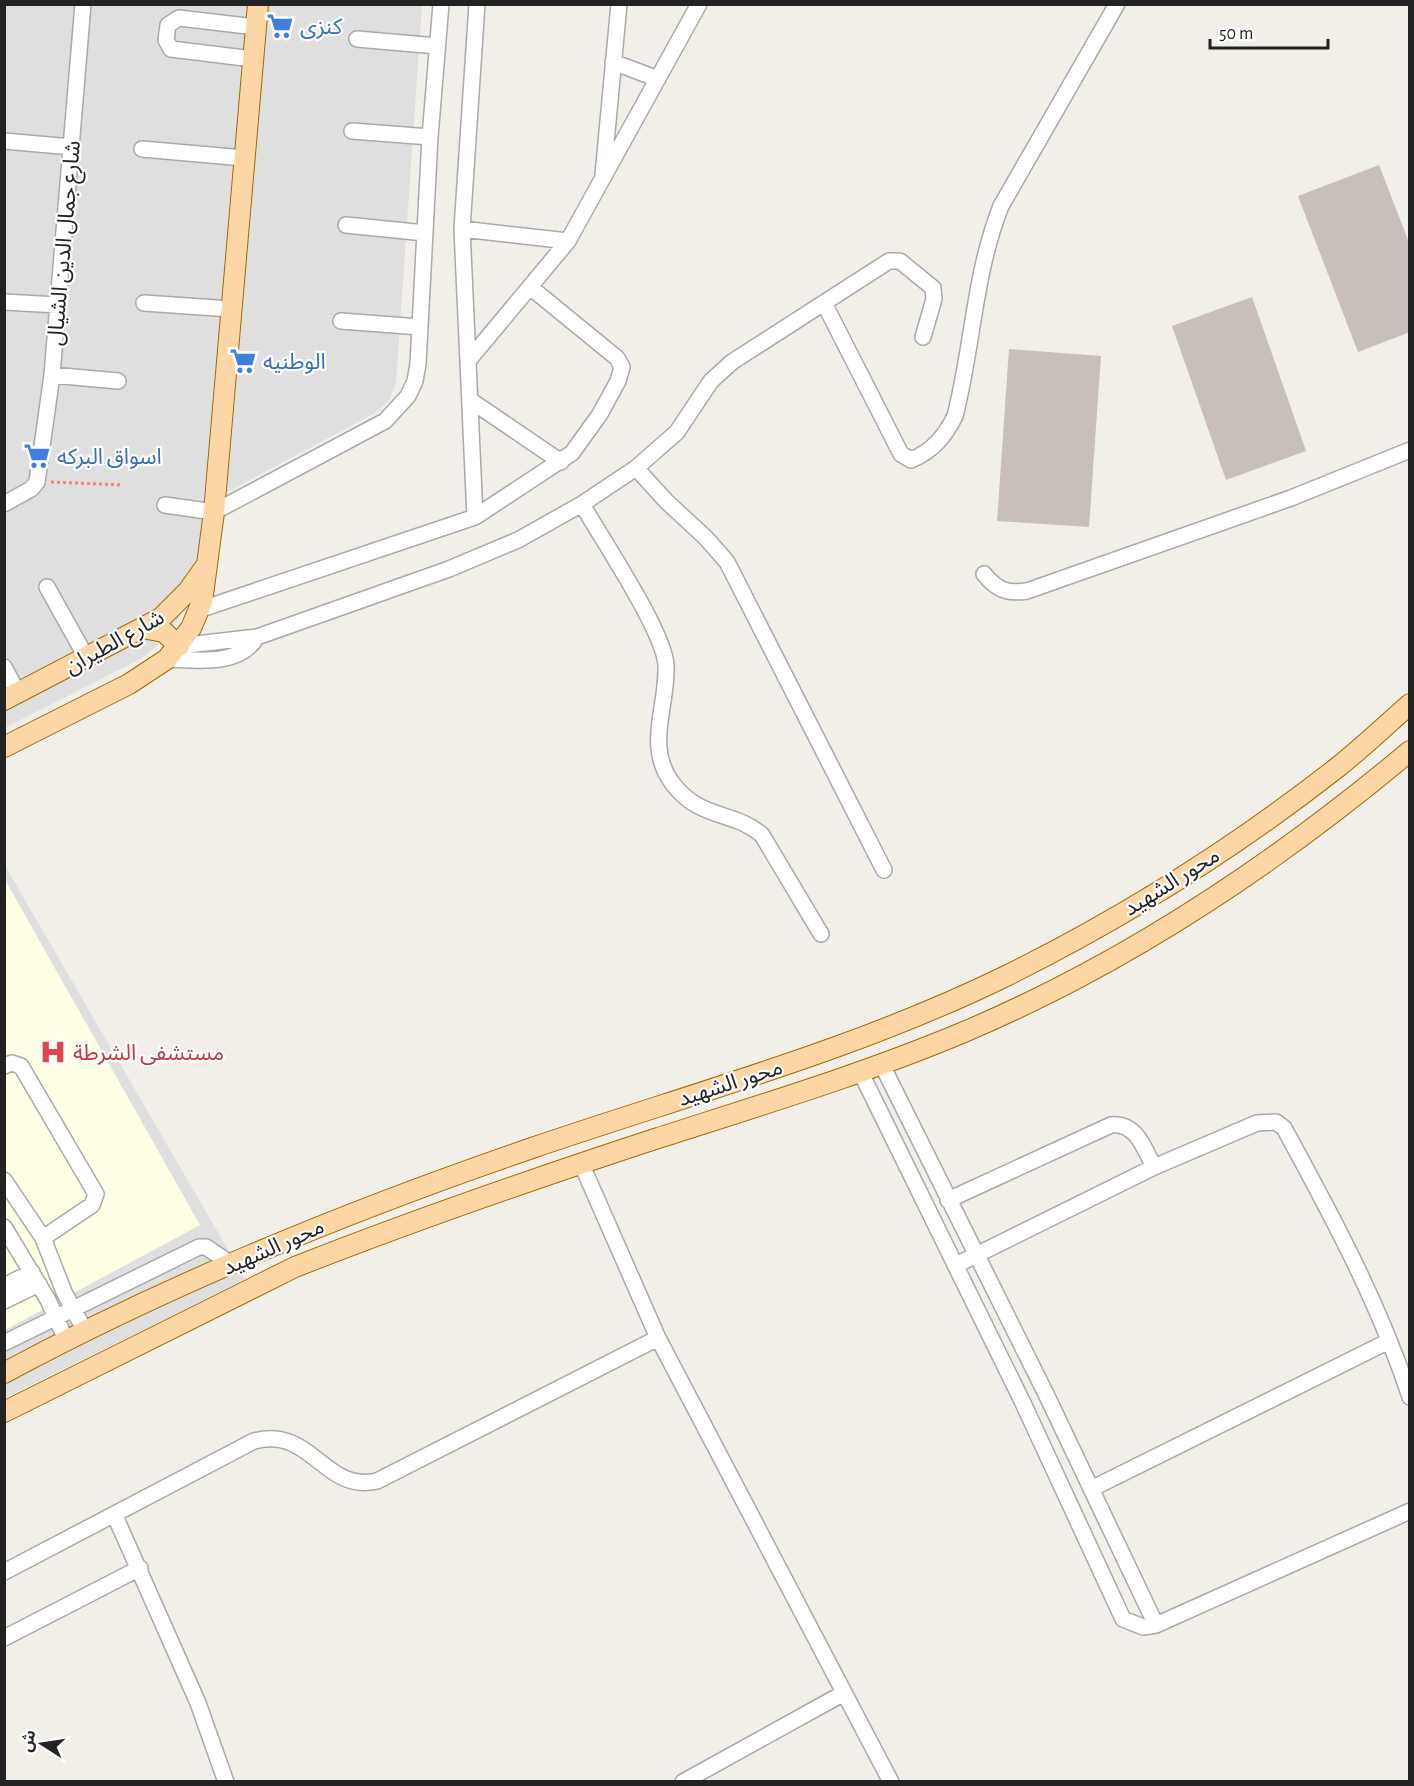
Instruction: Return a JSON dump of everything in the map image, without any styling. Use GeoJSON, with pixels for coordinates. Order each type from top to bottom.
{"type":"FeatureCollection","features":[{"type":"Feature","properties":{"kind":"main road"},"geometry":{"type":"LineString","coordinates":[[207,565],[214,512],[258,4]]}},
{"type":"Feature","properties":{"kind":"main road","name":"شارع الطيران"},"geometry":{"type":"LineString","coordinates":[[4,747],[129,684],[173,652],[200,610],[207,565]]}},
{"type":"Feature","properties":{"kind":"main road","name":"شارع الطيران"},"geometry":{"type":"LineString","coordinates":[[11,696],[142,628],[173,609],[207,565]]}},
{"type":"Feature","properties":{"kind":"main road"},"geometry":{"type":"LineString","coordinates":[[142,628],[164,632],[173,652]]}},
{"type":"Feature","properties":{"kind":"main road","name":"محور الشهيد"},"geometry":{"type":"LineString","coordinates":[[4,1373],[66,1340],[231,1264],[375,1204],[533,1148],[798,1060],[1004,977],[1152,896],[1219,852],[1339,766],[1410,704]]}},
{"type":"Feature","properties":{"kind":"main road","name":"محور الشهيد"},"geometry":{"type":"LineString","coordinates":[[4,1412],[295,1267],[582,1163],[861,1073],[966,1031],[1141,944],[1268,863],[1332,816],[1410,751]]}},
{"type":"Feature","properties":{"kind":"street","name":"شارع جمال الدين الشيال"},"geometry":{"type":"LineString","coordinates":[[37,482],[52,375],[83,4]]}},
{"type":"Feature","properties":{"kind":"street"},"geometry":{"type":"LineString","coordinates":[[165,505],[214,512],[385,421],[398,410],[415,381],[430,137],[441,4]]}},
{"type":"Feature","properties":{"kind":"street"},"geometry":{"type":"LineString","coordinates":[[475,517],[462,230],[477,4]]}},
{"type":"Feature","properties":{"kind":"street"},"geometry":{"type":"LineString","coordinates":[[603,182],[619,4]]}},
{"type":"Feature","properties":{"kind":"street"},"geometry":{"type":"LineString","coordinates":[[468,362],[567,241],[603,182],[699,4]]}},
{"type":"Feature","properties":{"kind":"street"},"geometry":{"type":"LineString","coordinates":[[824,303],[901,454],[912,460],[920,456],[946,433],[955,416],[980,272],[988,239],[1001,206],[1117,4]]}},
{"type":"Feature","properties":{"kind":"street"},"geometry":{"type":"LineString","coordinates":[[254,59],[176,50],[167,45],[165,40],[168,25],[179,18],[256,27]]}},
{"type":"Feature","properties":{"kind":"street"},"geometry":{"type":"LineString","coordinates":[[357,39],[437,46]]}},
{"type":"Feature","properties":{"kind":"street"},"geometry":{"type":"LineString","coordinates":[[614,62],[658,79]]}},
{"type":"Feature","properties":{"kind":"street"},"geometry":{"type":"LineString","coordinates":[[352,131],[430,137]]}},
{"type":"Feature","properties":{"kind":"street"},"geometry":{"type":"LineString","coordinates":[[4,141],[72,147]]}},
{"type":"Feature","properties":{"kind":"street"},"geometry":{"type":"LineString","coordinates":[[142,149],[244,158]]}},
{"type":"Feature","properties":{"kind":"street"},"geometry":{"type":"LineString","coordinates":[[346,225],[425,233]]}},
{"type":"Feature","properties":{"kind":"street"},"geometry":{"type":"LineString","coordinates":[[462,230],[567,241]]}},
{"type":"Feature","properties":{"kind":"street"},"geometry":{"type":"LineString","coordinates":[[173,652],[204,661],[224,658],[249,647],[257,637],[489,553],[518,540],[582,504],[636,468],[677,432],[720,371],[885,263],[900,261],[931,285],[934,292],[923,337]]}},
{"type":"Feature","properties":{"kind":"street"},"geometry":{"type":"LineString","coordinates":[[200,610],[475,517],[561,462],[583,441],[618,381],[622,368],[617,358],[530,287]]}},
{"type":"Feature","properties":{"kind":"street"},"geometry":{"type":"LineString","coordinates":[[4,302],[58,305]]}},
{"type":"Feature","properties":{"kind":"street"},"geometry":{"type":"LineString","coordinates":[[144,303],[231,309]]}},
{"type":"Feature","properties":{"kind":"street"},"geometry":{"type":"LineString","coordinates":[[341,321],[420,327]]}},
{"type":"Feature","properties":{"kind":"street"},"geometry":{"type":"LineString","coordinates":[[52,375],[118,381]]}},
{"type":"Feature","properties":{"kind":"street"},"geometry":{"type":"LineString","coordinates":[[470,400],[561,462]]}},
{"type":"Feature","properties":{"kind":"street"},"geometry":{"type":"LineString","coordinates":[[984,574],[995,588],[1011,593],[1027,591],[1291,498],[1410,450]]}},
{"type":"Feature","properties":{"kind":"street"},"geometry":{"type":"LineString","coordinates":[[636,468],[666,501],[712,544],[731,569],[884,870]]}},
{"type":"Feature","properties":{"kind":"street"},"geometry":{"type":"LineString","coordinates":[[4,504],[31,489],[37,482]]}},
{"type":"Feature","properties":{"kind":"street"},"geometry":{"type":"LineString","coordinates":[[582,504],[662,643],[666,675],[658,739],[666,774],[679,791],[701,808],[749,826],[762,835],[820,934]]}},
{"type":"Feature","properties":{"kind":"street"},"geometry":{"type":"LineString","coordinates":[[47,586],[86,657]]}},
{"type":"Feature","properties":{"kind":"street"},"geometry":{"type":"LineString","coordinates":[[4,667],[11,696]]}},
{"type":"Feature","properties":{"kind":"street"},"geometry":{"type":"LineString","coordinates":[[4,1066],[12,1063],[21,1066],[96,1194],[93,1205],[43,1238]]}},
{"type":"Feature","properties":{"kind":"street"},"geometry":{"type":"LineString","coordinates":[[882,1065],[1046,1394],[1156,1625]]}},
{"type":"Feature","properties":{"kind":"street"},"geometry":{"type":"LineString","coordinates":[[861,1073],[1023,1403],[1123,1619],[1133,1625],[1143,1627],[1156,1625],[1410,1511]]}},
{"type":"Feature","properties":{"kind":"street"},"geometry":{"type":"LineString","coordinates":[[956,1265],[1154,1167],[1257,1123],[1276,1122],[1284,1128],[1326,1206],[1389,1341],[1410,1397]]}},
{"type":"Feature","properties":{"kind":"street"},"geometry":{"type":"LineString","coordinates":[[948,1200],[1111,1125],[1129,1127],[1137,1136],[1154,1167]]}},
{"type":"Feature","properties":{"kind":"street"},"geometry":{"type":"LineString","coordinates":[[582,1163],[658,1338],[891,1782]]}},
{"type":"Feature","properties":{"kind":"street"},"geometry":{"type":"LineString","coordinates":[[4,1180],[43,1238],[73,1309],[85,1331]]}},
{"type":"Feature","properties":{"kind":"street"},"geometry":{"type":"LineString","coordinates":[[4,1227],[36,1278],[66,1340]]}},
{"type":"Feature","properties":{"kind":"street"},"geometry":{"type":"LineString","coordinates":[[4,1343],[199,1246],[206,1247],[231,1264]]}},
{"type":"Feature","properties":{"kind":"street"},"geometry":{"type":"LineString","coordinates":[[4,1286],[36,1278]]}},
{"type":"Feature","properties":{"kind":"street"},"geometry":{"type":"LineString","coordinates":[[4,1301],[36,1278]]}},
{"type":"Feature","properties":{"kind":"street"},"geometry":{"type":"LineString","coordinates":[[4,1572],[115,1516],[254,1441],[270,1437],[285,1438],[341,1478],[353,1483],[377,1481],[658,1338]]}},
{"type":"Feature","properties":{"kind":"street"},"geometry":{"type":"LineString","coordinates":[[1091,1489],[1389,1341]]}},
{"type":"Feature","properties":{"kind":"street"},"geometry":{"type":"LineString","coordinates":[[1023,1403],[1046,1394]]}},
{"type":"Feature","properties":{"kind":"street"},"geometry":{"type":"LineString","coordinates":[[115,1516],[198,1702],[226,1782]]}},
{"type":"Feature","properties":{"kind":"street"},"geometry":{"type":"LineString","coordinates":[[4,1638],[140,1568]]}},
{"type":"Feature","properties":{"kind":"street"},"geometry":{"type":"LineString","coordinates":[[683,1782],[844,1693]]}},
{"type":"Feature","properties":{"kind":"path"},"geometry":{"type":"LineString","coordinates":[[37,482],[123,485]]}},
{"type":"Feature","properties":{"kind":"shaded area"},"geometry":{"type":"Polygon","coordinates":[[[5,5],[422,5],[396,383],[389,400],[375,413],[205,504],[200,553],[187,603],[175,624],[158,645],[144,657],[5,728],[5,5]]]}},
{"type":"Feature","properties":{"kind":"shaded area","name":"مستشفى الشرطة"},"geometry":{"type":"Polygon","coordinates":[[[4,864],[245,1279],[5,1398],[4,1398],[4,864]]]}},
{"type":"Feature","properties":{"kind":"shaded area","name":"مستشفى الشرطة"},"geometry":{"type":"Polygon","coordinates":[[[4,878],[200,1225],[5,1330],[4,1330],[4,878]]]}},
{"type":"Feature","properties":{"kind":"building"},"geometry":{"type":"Polygon","coordinates":[[[1379,165],[1410,245],[1410,332],[1358,352],[1298,196],[1379,165]]]}},
{"type":"Feature","properties":{"kind":"building"},"geometry":{"type":"Polygon","coordinates":[[[1252,297],[1306,451],[1226,480],[1172,326],[1252,297]]]}},
{"type":"Feature","properties":{"kind":"building"},"geometry":{"type":"Polygon","coordinates":[[[1009,349],[1101,356],[1089,527],[997,521],[1009,349]]]}},
{"type":"Feature","properties":{"kind":"place","name":"كنزى"},"geometry":{"type":"Point","coordinates":[280,26]}},
{"type":"Feature","properties":{"kind":"place","name":"الوطنيه"},"geometry":{"type":"Point","coordinates":[243,361]}},
{"type":"Feature","properties":{"kind":"place","name":"اسواق البركه"},"geometry":{"type":"Point","coordinates":[37,456]}},
{"type":"Feature","properties":{"kind":"place","name":"مستشفى الشرطة"},"geometry":{"type":"Point","coordinates":[53,1052]}}]}
